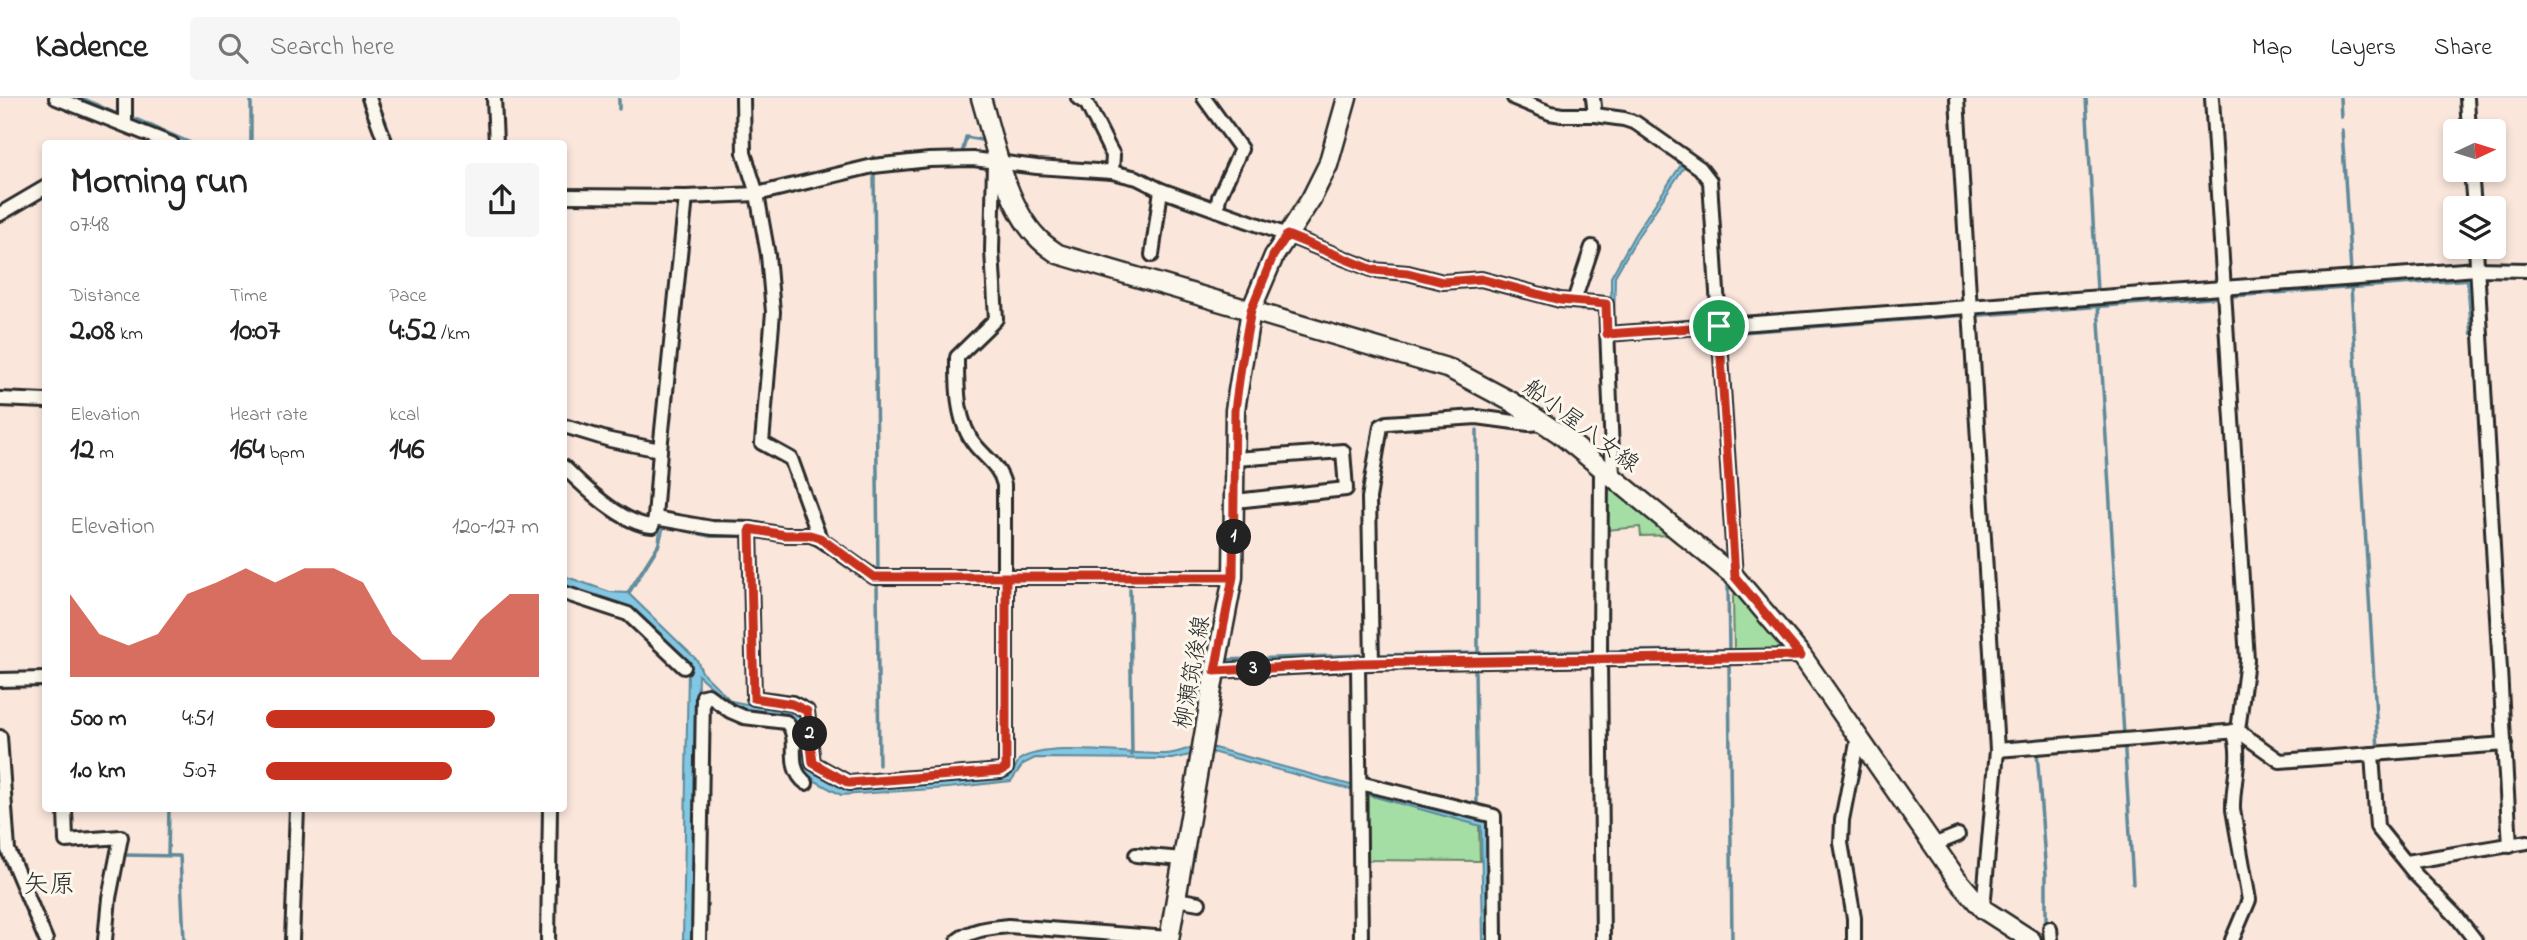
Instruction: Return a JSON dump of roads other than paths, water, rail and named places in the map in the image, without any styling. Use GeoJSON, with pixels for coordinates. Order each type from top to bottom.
{"type":"FeatureCollection","features":[{"type":"Feature","properties":{"kind":"main road","name":"船小屋八女線"},"geometry":{"type":"LineString","coordinates":[[981,98],[998,163],[1013,198],[1038,238],[1058,254],[1450,369],[1512,402],[1607,472],[1735,577],[1801,656],[1933,845],[1983,909],[2031,940]]}},
{"type":"Feature","properties":{"kind":"main road","name":"柳瀬筑後線"},"geometry":{"type":"LineString","coordinates":[[1169,939],[1233,577],[1235,410],[1251,310],[1273,256],[1311,199],[1328,165],[1347,98]]}},
{"type":"Feature","properties":{"kind":"street"},"geometry":{"type":"LineString","coordinates":[[56,98],[162,140]]}},
{"type":"Feature","properties":{"kind":"street"},"geometry":{"type":"LineString","coordinates":[[125,98],[125,125]]}},
{"type":"Feature","properties":{"kind":"street"},"geometry":{"type":"LineString","coordinates":[[369,98],[385,140]]}},
{"type":"Feature","properties":{"kind":"street"},"geometry":{"type":"LineString","coordinates":[[494,98],[496,140]]}},
{"type":"Feature","properties":{"kind":"street"},"geometry":{"type":"LineString","coordinates":[[743,98],[744,153],[757,194],[768,255],[773,312],[762,443],[791,458],[820,538]]}},
{"type":"Feature","properties":{"kind":"street"},"geometry":{"type":"LineString","coordinates":[[1078,98],[1087,104],[1113,155],[1112,172]]}},
{"type":"Feature","properties":{"kind":"street"},"geometry":{"type":"LineString","coordinates":[[1204,98],[1241,149],[1226,179],[1217,210]]}},
{"type":"Feature","properties":{"kind":"street"},"geometry":{"type":"LineString","coordinates":[[1514,98],[1550,113],[1595,115],[1636,123],[1700,168],[1710,181],[1735,577]]}},
{"type":"Feature","properties":{"kind":"street"},"geometry":{"type":"LineString","coordinates":[[1593,98],[1595,115]]}},
{"type":"Feature","properties":{"kind":"street"},"geometry":{"type":"LineString","coordinates":[[1956,98],[1997,750],[1983,909]]}},
{"type":"Feature","properties":{"kind":"street"},"geometry":{"type":"LineString","coordinates":[[2212,98],[2247,660],[2236,731],[2233,810],[2249,900],[2232,940]]}},
{"type":"Feature","properties":{"kind":"street"},"geometry":{"type":"LineString","coordinates":[[2467,98],[2468,119]]}},
{"type":"Feature","properties":{"kind":"street"},"geometry":{"type":"LineString","coordinates":[[567,196],[686,197],[757,194],[873,166],[972,159],[1112,172],[1137,178],[1161,190],[1287,235],[1373,270],[1402,269],[1443,282],[1481,279],[1560,300],[1606,304],[1607,472],[1600,658],[1603,940]]}},
{"type":"Feature","properties":{"kind":"street"},"geometry":{"type":"LineString","coordinates":[[750,529],[754,698],[792,704],[807,711],[813,763],[849,783],[1001,771],[1006,768],[1004,485],[1002,475],[967,432],[961,415],[957,375],[957,357],[996,319],[992,251],[998,163]]}},
{"type":"Feature","properties":{"kind":"street"},"geometry":{"type":"LineString","coordinates":[[0,214],[42,189]]}},
{"type":"Feature","properties":{"kind":"street"},"geometry":{"type":"LineString","coordinates":[[1152,255],[1161,190]]}},
{"type":"Feature","properties":{"kind":"street"},"geometry":{"type":"LineString","coordinates":[[567,470],[618,513],[652,526],[655,519],[686,197]]}},
{"type":"Feature","properties":{"kind":"street"},"geometry":{"type":"LineString","coordinates":[[1574,301],[1592,247]]}},
{"type":"Feature","properties":{"kind":"street"},"geometry":{"type":"LineString","coordinates":[[2477,259],[2510,846]]}},
{"type":"Feature","properties":{"kind":"street"},"geometry":{"type":"LineString","coordinates":[[1607,334],[2477,269],[2527,270]]}},
{"type":"Feature","properties":{"kind":"street"},"geometry":{"type":"LineString","coordinates":[[0,399],[42,401]]}},
{"type":"Feature","properties":{"kind":"street"},"geometry":{"type":"LineString","coordinates":[[1372,663],[1369,498],[1381,426],[1387,423],[1477,416],[1529,424],[1543,423]]}},
{"type":"Feature","properties":{"kind":"street"},"geometry":{"type":"LineString","coordinates":[[567,427],[610,440],[660,450]]}},
{"type":"Feature","properties":{"kind":"street"},"geometry":{"type":"LineString","coordinates":[[1235,501],[1346,489],[1343,451],[1236,459]]}},
{"type":"Feature","properties":{"kind":"street"},"geometry":{"type":"LineString","coordinates":[[655,519],[712,528],[810,535],[820,538],[874,577],[1233,577]]}},
{"type":"Feature","properties":{"kind":"street"},"geometry":{"type":"LineString","coordinates":[[567,594],[628,614],[684,667]]}},
{"type":"Feature","properties":{"kind":"street"},"geometry":{"type":"LineString","coordinates":[[1215,671],[1359,663],[1801,656]]}},
{"type":"Feature","properties":{"kind":"street"},"geometry":{"type":"LineString","coordinates":[[1359,663],[1361,940]]}},
{"type":"Feature","properties":{"kind":"street"},"geometry":{"type":"LineString","coordinates":[[0,680],[42,680]]}},
{"type":"Feature","properties":{"kind":"street"},"geometry":{"type":"LineString","coordinates":[[699,940],[703,696],[708,695],[730,711],[744,717],[786,722],[793,733],[794,769],[806,783]]}},
{"type":"Feature","properties":{"kind":"street"},"geometry":{"type":"LineString","coordinates":[[1997,750],[2236,731],[2280,761],[2505,744]]}},
{"type":"Feature","properties":{"kind":"street"},"geometry":{"type":"LineString","coordinates":[[0,737],[2,795],[8,850],[46,940]]}},
{"type":"Feature","properties":{"kind":"street"},"geometry":{"type":"LineString","coordinates":[[1854,940],[1854,918],[1841,843],[1842,820],[1858,738]]}},
{"type":"Feature","properties":{"kind":"street"},"geometry":{"type":"LineString","coordinates":[[2372,754],[2377,827],[2415,874],[2476,940]]}},
{"type":"Feature","properties":{"kind":"street"},"geometry":{"type":"LineString","coordinates":[[1360,783],[1494,816],[1495,940]]}},
{"type":"Feature","properties":{"kind":"street"},"geometry":{"type":"LineString","coordinates":[[65,812],[66,841],[121,837],[104,940]]}},
{"type":"Feature","properties":{"kind":"street"},"geometry":{"type":"LineString","coordinates":[[292,940],[296,812]]}},
{"type":"Feature","properties":{"kind":"street"},"geometry":{"type":"LineString","coordinates":[[548,940],[550,812]]}},
{"type":"Feature","properties":{"kind":"street"},"geometry":{"type":"LineString","coordinates":[[1933,845],[1958,835]]}},
{"type":"Feature","properties":{"kind":"street"},"geometry":{"type":"LineString","coordinates":[[2407,862],[2527,842]]}},
{"type":"Feature","properties":{"kind":"street"},"geometry":{"type":"LineString","coordinates":[[1136,855],[1183,859]]}},
{"type":"Feature","properties":{"kind":"street"},"geometry":{"type":"LineString","coordinates":[[1176,899],[1199,903]]}},
{"type":"Feature","properties":{"kind":"street"},"geometry":{"type":"LineString","coordinates":[[958,940],[985,928],[1008,926],[1169,939]]}},
{"type":"Feature","properties":{"kind":"water"},"geometry":{"type":"Polygon","coordinates":[[[1683,162],[1686,164],[1615,276],[1614,326],[1611,325],[1611,277],[1635,234],[1683,162]]]}},
{"type":"Feature","properties":{"kind":"water"},"geometry":{"type":"Polygon","coordinates":[[[2472,276],[2475,334],[2471,334],[2467,280],[2230,297],[2229,293],[2472,276]]]}},
{"type":"Feature","properties":{"kind":"water"},"geometry":{"type":"Polygon","coordinates":[[[2219,294],[2219,298],[1979,316],[1978,312],[2219,294]]]}},
{"type":"Feature","properties":{"kind":"water"},"geometry":{"type":"Polygon","coordinates":[[[1963,313],[1964,316],[1726,334],[1726,331],[1963,313]]]}},
{"type":"Feature","properties":{"kind":"water"},"geometry":{"type":"Polygon","coordinates":[[[661,523],[708,534],[745,537],[710,537],[664,526],[659,546],[629,594],[697,660],[702,672],[731,701],[798,714],[803,725],[807,767],[815,774],[850,791],[1008,777],[1019,760],[1048,751],[1165,754],[1207,746],[1354,786],[1353,790],[1208,751],[1172,759],[1035,758],[1023,764],[1011,781],[841,795],[806,776],[797,761],[795,720],[749,713],[733,707],[698,675],[692,940],[683,940],[688,669],[621,605],[567,586],[567,577],[610,592],[627,593],[658,544],[661,523]]]}},
{"type":"Feature","properties":{"kind":"water"},"geometry":{"type":"Polygon","coordinates":[[[1366,790],[1486,822],[1487,940],[1483,940],[1481,826],[1365,794],[1366,790]]]}},
{"type":"Feature","properties":{"kind":"waterway"},"geometry":{"type":"LineString","coordinates":[[82,98],[119,115]]}},
{"type":"Feature","properties":{"kind":"waterway"},"geometry":{"type":"LineString","coordinates":[[251,98],[251,140]]}},
{"type":"Feature","properties":{"kind":"waterway"},"geometry":{"type":"LineString","coordinates":[[619,98],[619,109]]}},
{"type":"Feature","properties":{"kind":"waterway"},"geometry":{"type":"LineString","coordinates":[[2086,98],[2097,291]]}},
{"type":"Feature","properties":{"kind":"waterway"},"geometry":{"type":"LineString","coordinates":[[2340,98],[2341,117]]}},
{"type":"Feature","properties":{"kind":"waterway"},"geometry":{"type":"LineString","coordinates":[[131,117],[184,140]]}},
{"type":"Feature","properties":{"kind":"waterway"},"geometry":{"type":"LineString","coordinates":[[2342,130],[2351,272]]}},
{"type":"Feature","properties":{"kind":"waterway"},"geometry":{"type":"LineString","coordinates":[[962,154],[966,137],[986,141]]}},
{"type":"Feature","properties":{"kind":"waterway"},"geometry":{"type":"LineString","coordinates":[[873,157],[875,160],[912,156]]}},
{"type":"Feature","properties":{"kind":"waterway"},"geometry":{"type":"LineString","coordinates":[[874,173],[878,572]]}},
{"type":"Feature","properties":{"kind":"waterway"},"geometry":{"type":"LineString","coordinates":[[2351,286],[2378,751]]}},
{"type":"Feature","properties":{"kind":"waterway"},"geometry":{"type":"LineString","coordinates":[[2098,305],[2133,884]]}},
{"type":"Feature","properties":{"kind":"waterway"},"geometry":{"type":"LineString","coordinates":[[1581,310],[1598,309]]}},
{"type":"Feature","properties":{"kind":"waterway"},"geometry":{"type":"LineString","coordinates":[[0,406],[40,407]]}},
{"type":"Feature","properties":{"kind":"waterway"},"geometry":{"type":"LineString","coordinates":[[1477,430],[1478,653]]}},
{"type":"Feature","properties":{"kind":"waterway"},"geometry":{"type":"LineString","coordinates":[[877,585],[879,765]]}},
{"type":"Feature","properties":{"kind":"waterway"},"geometry":{"type":"LineString","coordinates":[[1607,651],[1729,650],[1728,586]]}},
{"type":"Feature","properties":{"kind":"waterway"},"geometry":{"type":"LineString","coordinates":[[1130,589],[1132,755]]}},
{"type":"Feature","properties":{"kind":"waterway"},"geometry":{"type":"LineString","coordinates":[[1378,655],[1594,651]]}},
{"type":"Feature","properties":{"kind":"waterway"},"geometry":{"type":"LineString","coordinates":[[1223,660],[1364,655]]}},
{"type":"Feature","properties":{"kind":"waterway"},"geometry":{"type":"LineString","coordinates":[[1729,662],[1732,940]]}},
{"type":"Feature","properties":{"kind":"waterway"},"geometry":{"type":"LineString","coordinates":[[1475,669],[1477,805]]}},
{"type":"Feature","properties":{"kind":"waterway"},"geometry":{"type":"LineString","coordinates":[[2037,743],[2036,740],[2095,736]]}},
{"type":"Feature","properties":{"kind":"waterway"},"geometry":{"type":"LineString","coordinates":[[2037,751],[2046,875],[2046,928]]}},
{"type":"Feature","properties":{"kind":"waterway"},"geometry":{"type":"LineString","coordinates":[[168,855],[169,812]]}},
{"type":"Feature","properties":{"kind":"waterway"},"geometry":{"type":"LineString","coordinates":[[2382,821],[2412,859]]}},
{"type":"Feature","properties":{"kind":"waterway"},"geometry":{"type":"LineString","coordinates":[[123,855],[180,856],[184,940]]}},
{"type":"Feature","properties":{"kind":"waterway"},"geometry":{"type":"LineString","coordinates":[[2417,865],[2432,883]]}},
{"type":"Feature","properties":{"kind":"waterway"},"geometry":{"type":"LineString","coordinates":[[299,940],[300,900]]}},
{"type":"Feature","properties":{"kind":"district","name":"矢原"},"geometry":{"type":"Point","coordinates":[49,883]}}]}
